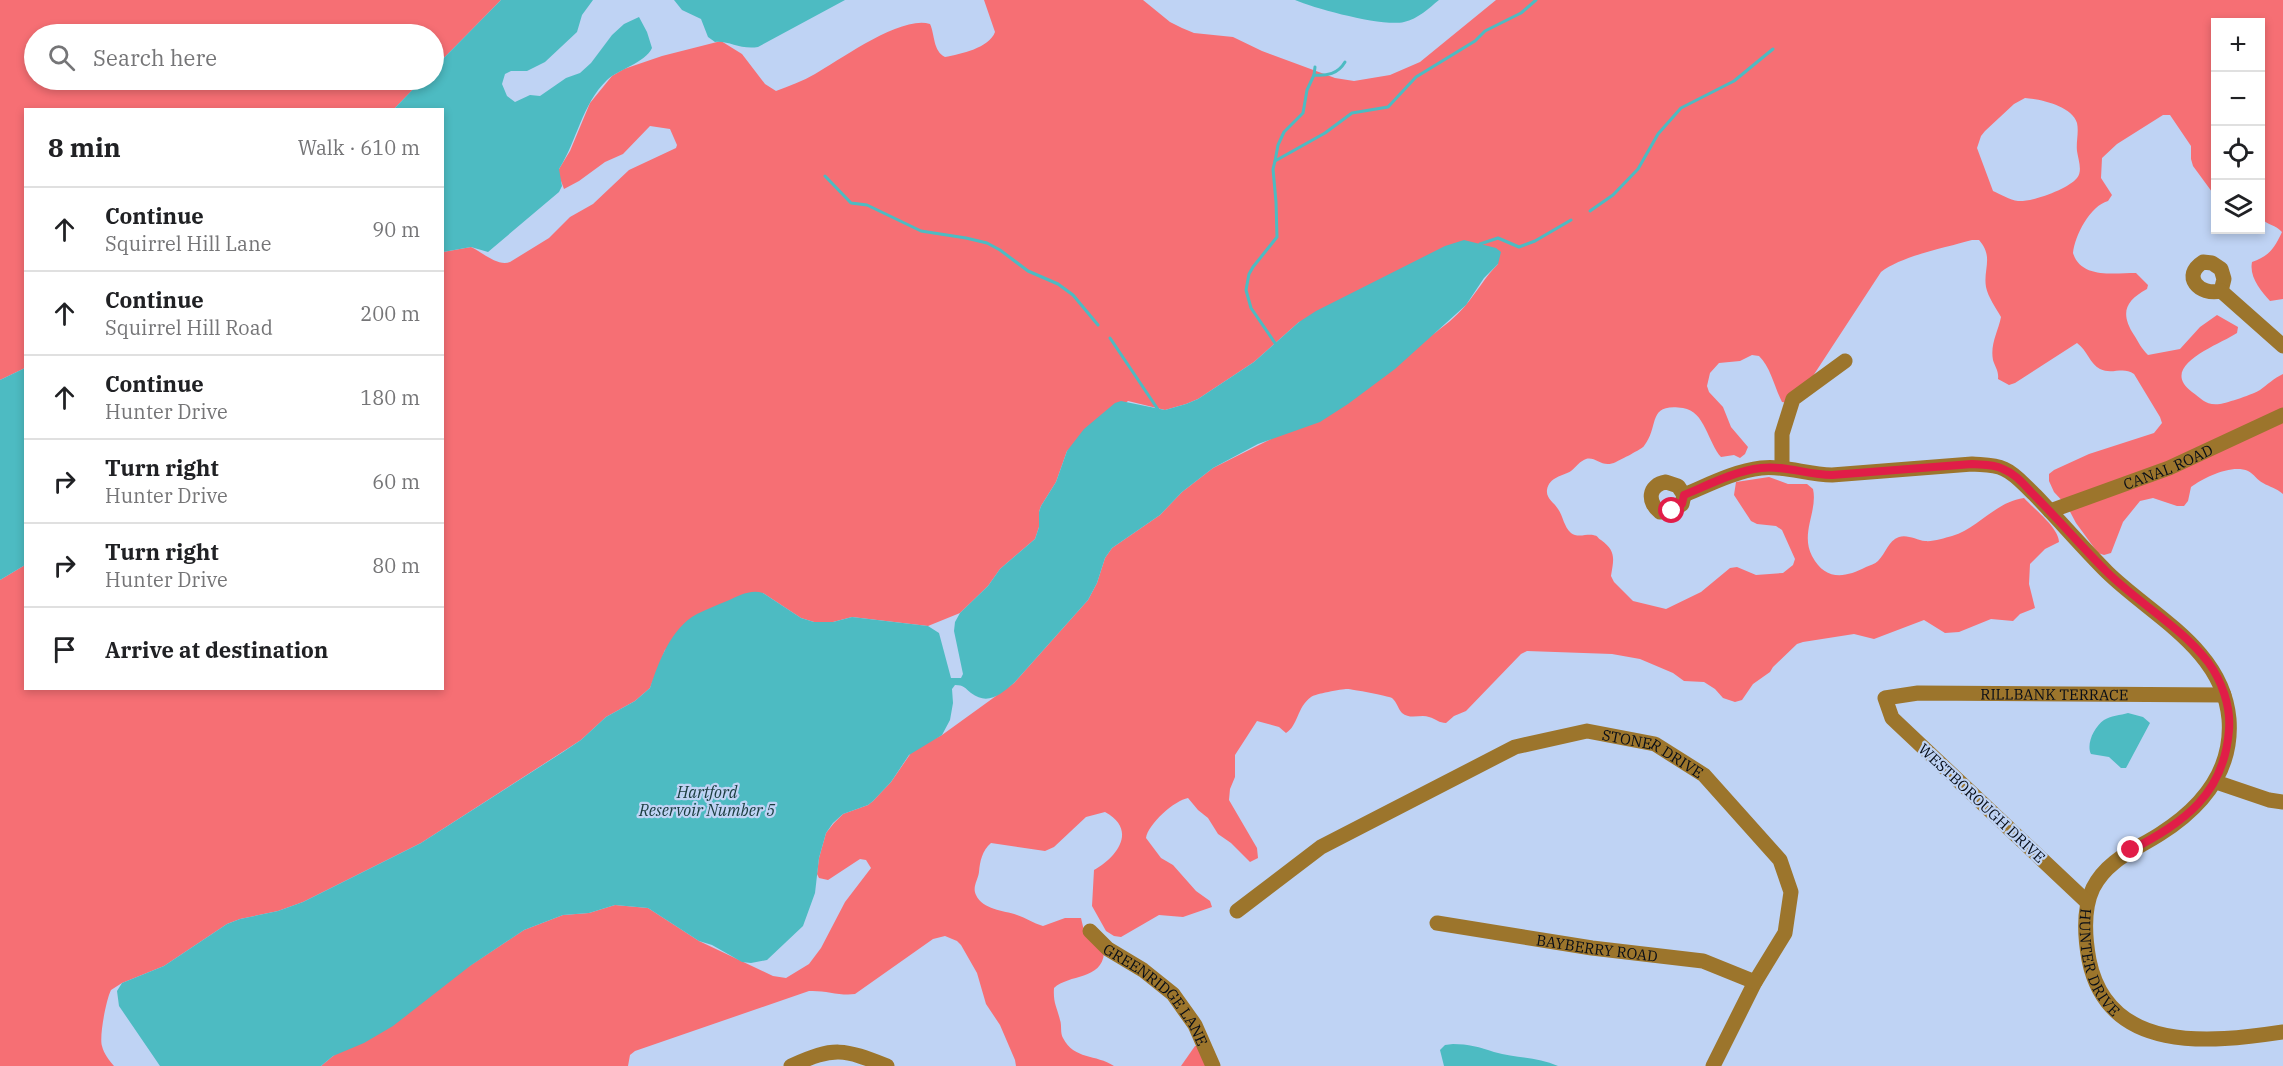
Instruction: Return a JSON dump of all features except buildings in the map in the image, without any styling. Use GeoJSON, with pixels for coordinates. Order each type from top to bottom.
{"type":"FeatureCollection","features":[{"type":"Feature","properties":{"kind":"street"},"geometry":{"type":"LineString","coordinates":[[2221,291],[2283,346]]}},
{"type":"Feature","properties":{"kind":"street"},"geometry":{"type":"LineString","coordinates":[[1782,468],[1782,434],[1793,399],[1845,361]]}},
{"type":"Feature","properties":{"kind":"street","name":"CANAL ROAD"},"geometry":{"type":"LineString","coordinates":[[2050,511],[2169,468],[2283,415]]}},
{"type":"Feature","properties":{"kind":"street","name":"HUNTER DRIVE"},"geometry":{"type":"LineString","coordinates":[[1684,495],[1722,479],[1760,468],[1782,468],[1817,475],[1832,475],[1972,464],[1994,465],[2015,476],[2126,590],[2192,645],[2208,663],[2218,678],[2230,722],[2222,770],[2204,797],[2181,819],[2115,861],[2094,887],[2087,902],[2087,948],[2099,991],[2120,1017],[2152,1032],[2168,1036],[2205,1040],[2283,1032]]}},
{"type":"Feature","properties":{"kind":"street","name":"RILLBANK TERRACE"},"geometry":{"type":"LineString","coordinates":[[1885,698],[1918,693],[2224,695]]}},
{"type":"Feature","properties":{"kind":"street","name":"WESTBOROUGH DRIVE"},"geometry":{"type":"LineString","coordinates":[[1885,698],[1892,718],[2087,902]]}},
{"type":"Feature","properties":{"kind":"street","name":"STONER DRIVE"},"geometry":{"type":"LineString","coordinates":[[1237,911],[1329,842],[1515,747],[1587,731],[1655,744],[1704,775],[1780,860],[1791,892],[1785,933],[1755,982],[1713,1066]]}},
{"type":"Feature","properties":{"kind":"street"},"geometry":{"type":"LineString","coordinates":[[2216,782],[2269,800],[2283,802]]}},
{"type":"Feature","properties":{"kind":"street","name":"BAYBERRY ROAD"},"geometry":{"type":"LineString","coordinates":[[1437,923],[1592,948],[1703,962],[1755,982]]}},
{"type":"Feature","properties":{"kind":"street","name":"GREENRIDGE LANE"},"geometry":{"type":"LineString","coordinates":[[1090,931],[1108,949],[1143,970],[1173,994],[1195,1025],[1213,1066]]}},
{"type":"Feature","properties":{"kind":"street"},"geometry":{"type":"LineString","coordinates":[[791,1066],[818,1054],[844,1051],[887,1066]]}},
{"type":"Feature","properties":{"kind":"shaded area"},"geometry":{"type":"Polygon","coordinates":[[[0,0],[501,0],[444,58],[444,24],[24,24],[24,90],[412,90],[395,108],[24,108],[24,368],[0,380],[0,0]]]}},
{"type":"Feature","properties":{"kind":"shaded area"},"geometry":{"type":"Polygon","coordinates":[[[984,0],[1143,0],[1170,22],[1194,33],[1233,37],[1262,51],[1335,78],[1354,81],[1390,75],[1420,62],[1496,0],[2283,0],[2283,299],[2270,301],[2256,283],[2252,273],[2252,262],[2270,251],[2282,232],[2265,221],[2265,18],[2211,18],[2211,191],[2193,166],[2191,146],[2170,115],[2163,115],[2117,144],[2102,158],[2101,178],[2112,195],[2084,222],[2073,253],[2083,267],[2091,271],[2109,274],[2136,273],[2148,285],[2147,289],[2130,303],[2126,314],[2130,327],[2148,355],[2180,349],[2200,327],[2217,315],[2238,327],[2237,333],[2206,350],[2186,365],[2182,374],[2183,382],[2204,401],[2220,404],[2252,394],[2283,374],[2283,494],[2261,482],[2248,471],[2227,470],[2191,487],[2188,501],[2184,506],[2153,498],[2140,501],[2123,522],[2111,553],[2104,555],[2098,553],[2076,523],[2067,506],[2054,492],[2049,481],[2049,474],[2089,454],[2154,433],[2162,423],[2160,417],[2134,374],[2126,371],[2100,369],[2077,343],[2015,383],[2009,385],[1998,379],[1993,360],[1993,349],[2001,317],[1986,287],[1987,258],[1983,246],[1979,240],[1972,240],[1925,253],[1900,261],[1881,272],[1811,379],[1788,403],[1782,402],[1759,356],[1752,355],[1740,361],[1719,363],[1710,373],[1707,386],[1709,392],[1723,407],[1731,427],[1748,447],[1740,458],[1734,455],[1721,457],[1696,415],[1690,410],[1671,407],[1659,413],[1644,446],[1611,464],[1593,459],[1584,460],[1571,471],[1550,482],[1547,493],[1571,533],[1596,536],[1612,551],[1611,576],[1633,601],[1666,609],[1701,592],[1730,568],[1737,567],[1756,575],[1783,573],[1793,565],[1795,559],[1782,530],[1776,526],[1751,521],[1734,495],[1736,482],[1769,477],[1788,484],[1807,484],[1813,489],[1813,506],[1808,530],[1809,547],[1817,564],[1823,570],[1836,575],[1858,571],[1875,563],[1892,541],[1899,537],[1928,541],[1952,536],[1971,527],[2004,505],[2024,498],[2051,525],[2059,542],[2045,549],[2030,564],[2029,584],[2035,608],[2020,614],[2013,621],[1991,619],[1959,632],[1945,633],[1924,620],[1874,639],[1854,634],[1803,642],[1797,644],[1770,672],[1753,684],[1742,700],[1735,702],[1723,698],[1704,682],[1684,681],[1673,673],[1640,659],[1612,654],[1527,651],[1521,654],[1466,711],[1454,716],[1446,723],[1426,716],[1405,715],[1392,698],[1377,694],[1347,689],[1313,696],[1306,701],[1293,726],[1286,733],[1279,727],[1257,721],[1235,755],[1235,777],[1230,789],[1229,800],[1257,848],[1258,858],[1250,862],[1218,834],[1208,818],[1188,798],[1176,803],[1157,820],[1146,838],[1161,858],[1173,865],[1196,891],[1210,901],[1212,907],[1183,917],[1159,915],[1121,937],[1106,931],[1092,906],[1094,870],[1110,858],[1121,843],[1120,827],[1115,819],[1105,812],[1086,817],[1054,847],[1045,851],[991,843],[982,856],[975,886],[976,895],[983,904],[1043,926],[1065,918],[1081,918],[1085,935],[1104,953],[1102,962],[1097,968],[1054,988],[1054,998],[1061,1022],[1062,1036],[1068,1045],[1079,1053],[1114,1066],[1016,1066],[1000,1025],[986,1004],[977,973],[961,945],[945,936],[933,939],[855,994],[809,991],[635,1051],[630,1055],[628,1066],[321,1066],[524,930],[563,915],[589,913],[615,905],[648,908],[699,941],[773,976],[786,978],[809,964],[821,948],[845,902],[871,868],[866,860],[860,859],[828,880],[819,878],[817,874],[819,858],[826,833],[834,823],[843,814],[873,801],[891,782],[913,750],[942,735],[1014,683],[1088,600],[1097,583],[1105,558],[1112,548],[1160,515],[1182,492],[1213,468],[1271,439],[1432,335],[1461,310],[1498,264],[1299,322],[1254,362],[1198,399],[1186,404],[1165,410],[1128,401],[1067,451],[1056,482],[1041,506],[1035,539],[1000,569],[988,586],[960,613],[928,626],[852,617],[833,622],[814,622],[801,618],[763,593],[665,650],[650,688],[635,701],[606,717],[581,740],[421,843],[303,902],[227,924],[164,966],[122,983],[111,990],[101,1041],[105,1054],[114,1066],[0,1066],[0,580],[24,566],[24,690],[444,690],[444,252],[471,247],[495,261],[510,262],[549,238],[570,217],[593,204],[629,170],[676,148],[677,145],[670,129],[650,126],[623,154],[605,162],[564,189],[558,173],[559,169],[570,151],[590,103],[612,76],[624,69],[662,56],[721,41],[742,54],[765,84],[776,91],[810,77],[871,40],[903,26],[918,23],[930,24],[936,47],[945,57],[966,52],[987,42],[995,32],[984,0]],[[2025,98],[2014,104],[1981,136],[1977,148],[1993,191],[2008,198],[2024,201],[2058,190],[2077,178],[2080,172],[2077,148],[2078,126],[2069,112],[2055,104],[2025,98]]]}},
{"type":"Feature","properties":{"kind":"shaded area"},"geometry":{"type":"Polygon","coordinates":[[[1195,1046],[1198,1046],[1208,1066],[1181,1066],[1195,1046]]]}},
{"type":"Feature","properties":{"kind":"water"},"geometry":{"type":"Polygon","coordinates":[[[501,0],[593,0],[582,15],[577,32],[545,62],[527,71],[511,71],[505,74],[502,84],[507,96],[515,102],[530,95],[540,96],[566,78],[580,73],[591,63],[612,35],[624,24],[639,17],[652,48],[644,58],[607,80],[591,100],[559,169],[562,186],[559,192],[488,252],[471,247],[444,252],[444,108],[395,108],[412,90],[444,90],[444,58],[501,0]]]}},
{"type":"Feature","properties":{"kind":"water"},"geometry":{"type":"Polygon","coordinates":[[[674,0],[845,0],[758,47],[752,48],[715,42],[708,37],[701,19],[682,10],[674,0]]]}},
{"type":"Feature","properties":{"kind":"water"},"geometry":{"type":"Polygon","coordinates":[[[1295,0],[1439,0],[1414,18],[1394,23],[1350,16],[1295,0]]]}},
{"type":"Feature","properties":{"kind":"water","name":"Hartford Reservoir Number 5"},"geometry":{"type":"Polygon","coordinates":[[[1464,240],[1496,248],[1501,252],[1498,264],[1484,278],[1466,305],[1395,369],[1320,422],[1258,444],[1213,468],[1182,492],[1160,515],[1112,548],[1105,558],[1097,583],[1088,600],[1014,683],[1004,691],[994,697],[983,698],[977,697],[962,686],[955,685],[952,689],[953,703],[950,720],[942,735],[909,755],[891,782],[873,801],[843,814],[826,833],[819,858],[815,893],[803,926],[767,960],[742,962],[712,945],[699,941],[648,908],[615,905],[589,913],[563,915],[524,930],[470,966],[393,1026],[364,1043],[333,1056],[321,1066],[160,1066],[119,1006],[117,991],[122,983],[164,966],[227,924],[303,902],[421,843],[563,752],[581,740],[606,717],[635,701],[650,688],[667,646],[688,620],[740,595],[749,592],[763,593],[801,618],[814,622],[833,622],[852,617],[928,626],[939,633],[951,678],[961,678],[963,674],[954,631],[955,622],[960,613],[988,586],[1000,569],[1035,539],[1041,506],[1056,482],[1067,451],[1084,429],[1115,403],[1121,401],[1165,410],[1198,399],[1254,362],[1299,322],[1316,311],[1445,246],[1464,240]]]}},
{"type":"Feature","properties":{"kind":"water"},"geometry":{"type":"Polygon","coordinates":[[[24,368],[24,566],[0,580],[0,380],[24,368]]]}},
{"type":"Feature","properties":{"kind":"water"},"geometry":{"type":"Polygon","coordinates":[[[2128,713],[2143,717],[2150,723],[2126,768],[2121,768],[2109,757],[2091,754],[2090,745],[2092,736],[2100,723],[2128,713]]]}},
{"type":"Feature","properties":{"kind":"water"},"geometry":{"type":"Polygon","coordinates":[[[1445,1045],[1474,1046],[1558,1066],[1444,1066],[1440,1050],[1445,1045]]]}},
{"type":"Feature","properties":{"kind":"waterway"},"geometry":{"type":"LineString","coordinates":[[1277,346],[1251,308],[1246,290],[1253,267],[1277,237],[1273,169],[1275,161],[1325,133],[1352,113],[1388,107],[1416,77],[1475,41],[1485,31],[1521,13],[1536,0]]}},
{"type":"Feature","properties":{"kind":"waterway"},"geometry":{"type":"LineString","coordinates":[[1590,211],[1613,195],[1638,169],[1658,134],[1681,108],[1734,81],[1773,49]]}},
{"type":"Feature","properties":{"kind":"waterway"},"geometry":{"type":"LineString","coordinates":[[1275,161],[1278,145],[1284,132],[1303,113],[1307,90],[1314,75],[1332,73],[1345,62]]}},
{"type":"Feature","properties":{"kind":"waterway"},"geometry":{"type":"LineString","coordinates":[[1314,75],[1315,67]]}},
{"type":"Feature","properties":{"kind":"waterway"},"geometry":{"type":"LineString","coordinates":[[825,176],[851,203],[867,205],[921,231],[987,243],[1000,250],[1028,271],[1058,284],[1073,295],[1098,325]]}},
{"type":"Feature","properties":{"kind":"waterway"},"geometry":{"type":"LineString","coordinates":[[1480,244],[1498,238],[1519,247],[1535,241],[1571,220]]}},
{"type":"Feature","properties":{"kind":"waterway"},"geometry":{"type":"LineString","coordinates":[[1110,338],[1159,411]]}},
{"type":"Feature","properties":{"kind":"route"},"geometry":{"type":"LineString","coordinates":[[1672,511],[1682,504],[1684,495],[1722,479],[1760,468],[1782,468],[1801,473],[1832,475],[1972,464],[1994,465],[2015,476],[2108,573],[2192,645],[2218,678],[2224,695],[2230,722],[2226,756],[2216,782],[2181,819],[2131,850]]}}]}
